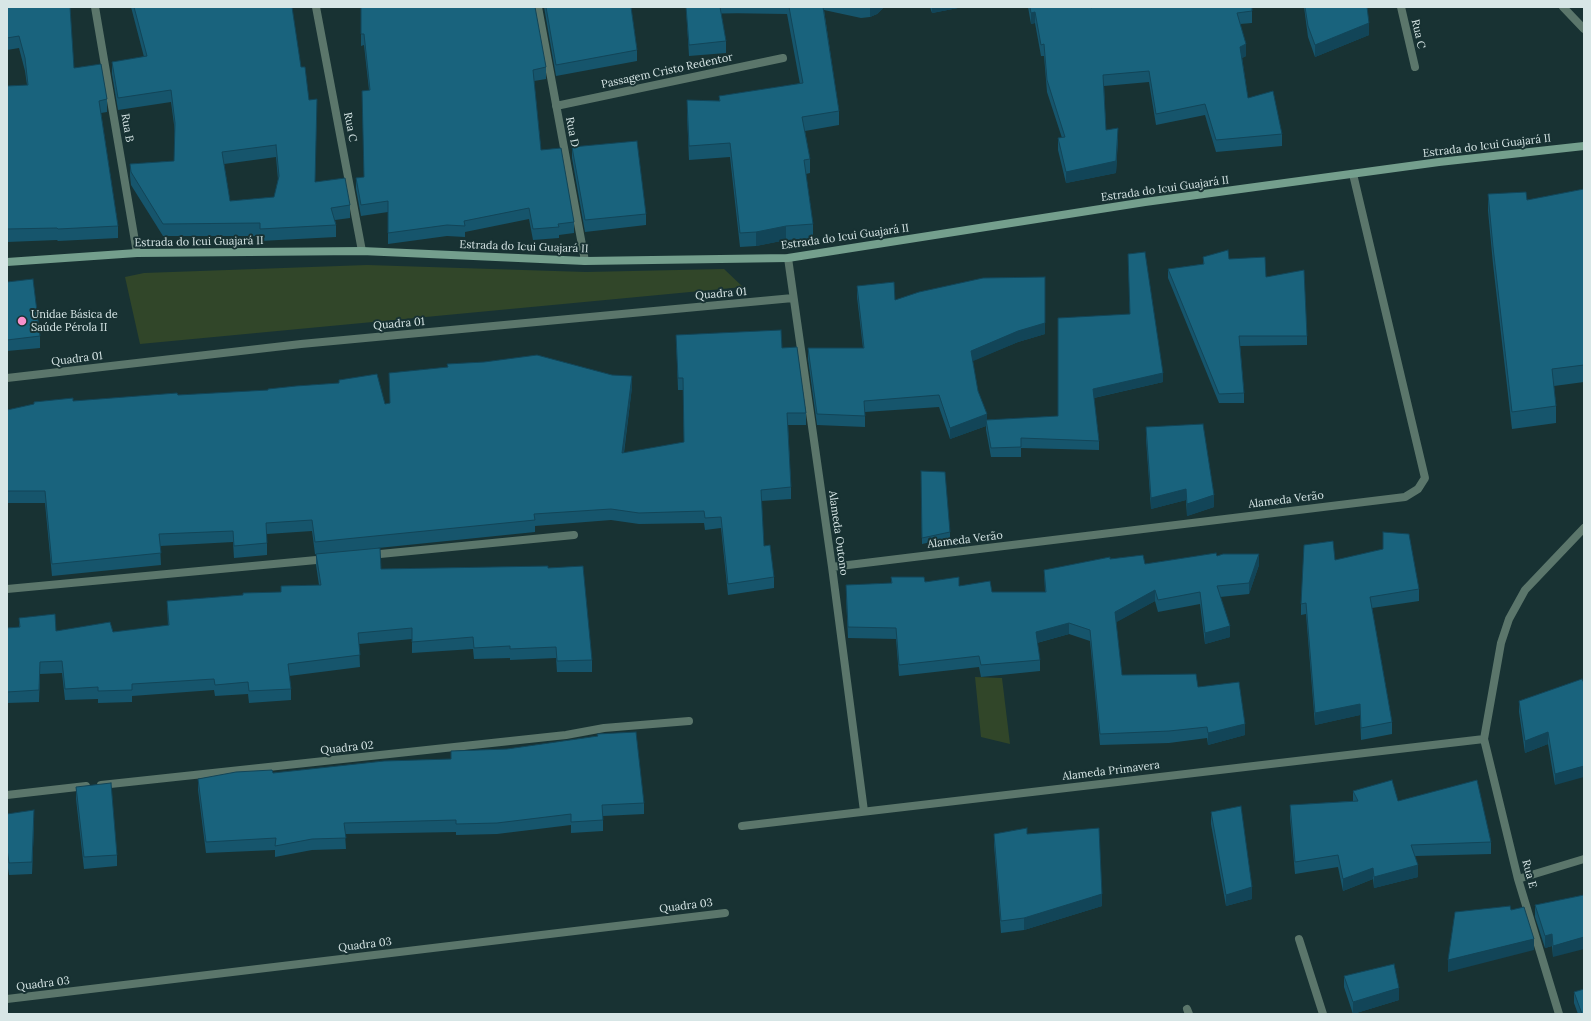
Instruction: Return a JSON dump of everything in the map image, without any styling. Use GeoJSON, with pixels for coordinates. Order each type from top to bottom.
{"type":"FeatureCollection","features":[{"type":"Feature","properties":{"kind":"main road","name":"Estrada do Icui Guajará II"},"geometry":{"type":"LineString","coordinates":[[7,262],[137,253],[362,252],[585,261],[788,258],[1145,202],[1439,162],[1584,146]]}},
{"type":"Feature","properties":{"kind":"street","name":"Rua B"},"geometry":{"type":"LineString","coordinates":[[95,7],[137,253]]}},
{"type":"Feature","properties":{"kind":"street","name":"Rua C"},"geometry":{"type":"LineString","coordinates":[[316,7],[362,252]]}},
{"type":"Feature","properties":{"kind":"street","name":"Rua D"},"geometry":{"type":"LineString","coordinates":[[538,7],[585,261]]}},
{"type":"Feature","properties":{"kind":"street","name":"Rua C"},"geometry":{"type":"LineString","coordinates":[[1400,7],[1415,67]]}},
{"type":"Feature","properties":{"kind":"street"},"geometry":{"type":"LineString","coordinates":[[1563,7],[1584,29]]}},
{"type":"Feature","properties":{"kind":"street","name":"Passagem Cristo Redentor"},"geometry":{"type":"LineString","coordinates":[[556,106],[783,58]]}},
{"type":"Feature","properties":{"kind":"street","name":"Alameda Verão"},"geometry":{"type":"LineString","coordinates":[[832,567],[1405,497],[1418,489],[1425,478],[1353,174]]}},
{"type":"Feature","properties":{"kind":"street","name":"Alameda Outono"},"geometry":{"type":"LineString","coordinates":[[788,258],[832,567],[864,811]]}},
{"type":"Feature","properties":{"kind":"street","name":"Quadra 01"},"geometry":{"type":"LineString","coordinates":[[7,378],[301,344],[793,298]]}},
{"type":"Feature","properties":{"kind":"street"},"geometry":{"type":"LineString","coordinates":[[1484,739],[1501,643],[1509,619],[1525,590],[1584,528]]}},
{"type":"Feature","properties":{"kind":"street"},"geometry":{"type":"LineString","coordinates":[[362,556],[574,535]]}},
{"type":"Feature","properties":{"kind":"street"},"geometry":{"type":"LineString","coordinates":[[7,589],[338,558]]}},
{"type":"Feature","properties":{"kind":"street","name":"Quadra 02"},"geometry":{"type":"LineString","coordinates":[[7,795],[566,735],[604,728],[689,721]]}},
{"type":"Feature","properties":{"kind":"street","name":"Alameda Primavera"},"geometry":{"type":"LineString","coordinates":[[742,826],[1484,739]]}},
{"type":"Feature","properties":{"kind":"street","name":"Rua E"},"geometry":{"type":"LineString","coordinates":[[1484,739],[1518,879],[1559,1014]]}},
{"type":"Feature","properties":{"kind":"street"},"geometry":{"type":"LineString","coordinates":[[1518,879],[1584,859]]}},
{"type":"Feature","properties":{"kind":"street","name":"Quadra 03"},"geometry":{"type":"LineString","coordinates":[[7,1000],[725,913]]}},
{"type":"Feature","properties":{"kind":"street"},"geometry":{"type":"LineString","coordinates":[[1298,939],[1323,1014]]}},
{"type":"Feature","properties":{"kind":"green space"},"geometry":{"type":"Polygon","coordinates":[[[367,265],[586,272],[724,269],[743,287],[140,344],[125,277],[144,273],[367,265]]]}},
{"type":"Feature","properties":{"kind":"green space"},"geometry":{"type":"Polygon","coordinates":[[[975,677],[1002,678],[1010,744],[981,737],[975,677]]]}},
{"type":"Feature","properties":{"kind":"building"},"geometry":{"type":"Polygon","coordinates":[[[7,7],[70,7],[74,68],[101,64],[107,99],[99,101],[118,226],[58,229],[7,229],[7,86],[28,85],[25,58],[19,36],[7,38],[7,7]]]}},
{"type":"Feature","properties":{"kind":"building"},"geometry":{"type":"Polygon","coordinates":[[[134,7],[292,7],[301,67],[305,67],[309,100],[317,99],[315,182],[345,178],[350,205],[331,208],[336,225],[260,229],[260,223],[163,224],[131,172],[130,164],[174,161],[175,123],[171,90],[118,98],[112,62],[147,56],[134,7]],[[276,145],[222,152],[230,201],[274,197],[279,176],[276,145]]]}},
{"type":"Feature","properties":{"kind":"building"},"geometry":{"type":"Polygon","coordinates":[[[361,7],[535,7],[546,67],[533,70],[541,150],[561,148],[574,222],[558,224],[559,227],[533,229],[529,208],[464,221],[465,226],[447,225],[388,233],[388,201],[361,205],[356,178],[364,177],[362,91],[370,90],[364,34],[361,34],[361,7]]]}},
{"type":"Feature","properties":{"kind":"building"},"geometry":{"type":"Polygon","coordinates":[[[546,7],[631,7],[637,50],[556,65],[546,7]]]}},
{"type":"Feature","properties":{"kind":"building"},"geometry":{"type":"Polygon","coordinates":[[[686,7],[720,7],[726,41],[689,45],[686,7]]]}},
{"type":"Feature","properties":{"kind":"building"},"geometry":{"type":"Polygon","coordinates":[[[789,7],[823,7],[839,111],[802,117],[810,159],[804,160],[813,224],[786,226],[756,232],[740,233],[730,143],[689,146],[687,100],[720,101],[719,96],[803,83],[789,7]]]}},
{"type":"Feature","properties":{"kind":"building"},"geometry":{"type":"Polygon","coordinates":[[[1030,7],[1252,7],[1252,11],[1237,13],[1246,44],[1240,47],[1248,98],[1273,91],[1282,134],[1216,140],[1205,104],[1156,114],[1149,71],[1103,75],[1106,130],[1118,128],[1116,161],[1066,172],[1058,138],[1065,137],[1047,80],[1044,44],[1041,45],[1035,12],[1031,13],[1030,7]]]}},
{"type":"Feature","properties":{"kind":"building"},"geometry":{"type":"Polygon","coordinates":[[[1305,7],[1367,7],[1369,23],[1315,45],[1308,26],[1305,7]]]}},
{"type":"Feature","properties":{"kind":"building"},"geometry":{"type":"Polygon","coordinates":[[[637,141],[646,214],[585,220],[572,147],[637,141]]]}},
{"type":"Feature","properties":{"kind":"building"},"geometry":{"type":"Polygon","coordinates":[[[1584,189],[1584,365],[1552,369],[1556,406],[1512,412],[1488,194],[1526,192],[1527,200],[1584,189]]]}},
{"type":"Feature","properties":{"kind":"building"},"geometry":{"type":"Polygon","coordinates":[[[1228,250],[1229,259],[1265,257],[1266,277],[1304,270],[1307,336],[1239,336],[1244,393],[1219,394],[1168,269],[1204,264],[1203,257],[1228,250]]]}},
{"type":"Feature","properties":{"kind":"building"},"geometry":{"type":"Polygon","coordinates":[[[1145,252],[1163,373],[1093,389],[1099,441],[1021,438],[1021,447],[991,448],[986,420],[1058,416],[1058,318],[1130,314],[1128,254],[1145,252]]]}},
{"type":"Feature","properties":{"kind":"building"},"geometry":{"type":"Polygon","coordinates":[[[1045,277],[1045,323],[1018,331],[971,351],[978,391],[987,414],[950,428],[939,395],[864,401],[865,416],[817,414],[808,348],[864,348],[857,286],[894,282],[895,300],[919,292],[983,278],[1045,277]]]}},
{"type":"Feature","properties":{"kind":"building","name":"Unidae Básica de Saúde Pérola II"},"geometry":{"type":"Polygon","coordinates":[[[33,279],[40,336],[7,340],[7,282],[33,279]]]}},
{"type":"Feature","properties":{"kind":"building"},"geometry":{"type":"Polygon","coordinates":[[[781,330],[782,348],[797,347],[806,413],[787,413],[791,487],[761,490],[764,546],[770,545],[774,577],[728,584],[721,517],[705,518],[704,511],[639,513],[611,509],[534,514],[535,520],[315,542],[312,520],[266,523],[267,543],[234,546],[233,531],[159,534],[161,553],[52,564],[45,491],[7,491],[7,410],[34,404],[34,402],[73,398],[73,401],[177,393],[178,395],[268,390],[296,386],[339,383],[339,380],[377,374],[385,404],[390,403],[389,373],[448,367],[447,364],[484,362],[537,355],[612,375],[632,376],[622,453],[684,442],[683,378],[678,378],[676,335],[781,330]]]}},
{"type":"Feature","properties":{"kind":"building"},"geometry":{"type":"Polygon","coordinates":[[[1203,424],[1214,495],[1187,504],[1186,489],[1151,498],[1146,427],[1203,424]]]}},
{"type":"Feature","properties":{"kind":"building"},"geometry":{"type":"Polygon","coordinates":[[[921,471],[945,472],[950,532],[922,538],[921,471]]]}},
{"type":"Feature","properties":{"kind":"building"},"geometry":{"type":"Polygon","coordinates":[[[1383,532],[1409,534],[1419,589],[1370,597],[1392,722],[1361,728],[1360,704],[1315,713],[1306,603],[1301,604],[1304,545],[1333,541],[1335,560],[1383,549],[1383,532]]]}},
{"type":"Feature","properties":{"kind":"building"},"geometry":{"type":"Polygon","coordinates":[[[380,548],[381,569],[548,566],[548,568],[583,566],[592,660],[557,661],[556,647],[510,649],[510,646],[474,648],[473,637],[412,642],[412,628],[358,633],[360,655],[288,664],[291,689],[249,691],[248,682],[215,685],[214,679],[132,684],[132,690],[98,691],[98,687],[65,689],[62,661],[40,662],[39,690],[7,692],[7,628],[20,627],[19,618],[55,614],[56,631],[110,622],[113,632],[169,625],[167,601],[243,595],[243,593],[281,592],[281,586],[321,585],[316,554],[380,548]]]}},
{"type":"Feature","properties":{"kind":"building"},"geometry":{"type":"Polygon","coordinates":[[[1216,553],[1217,556],[1223,554],[1259,554],[1249,583],[1217,586],[1230,626],[1205,633],[1200,592],[1158,600],[1155,590],[1115,612],[1122,675],[1196,674],[1198,687],[1239,682],[1245,724],[1208,733],[1207,727],[1169,731],[1100,734],[1090,630],[1069,623],[1036,632],[1040,660],[981,665],[979,656],[899,665],[896,628],[848,627],[846,585],[892,583],[891,577],[924,577],[925,582],[959,577],[959,586],[990,581],[992,592],[1046,592],[1044,570],[1110,557],[1110,559],[1143,555],[1145,564],[1216,553]]]}},
{"type":"Feature","properties":{"kind":"building"},"geometry":{"type":"Polygon","coordinates":[[[1582,679],[1584,683],[1584,766],[1555,774],[1548,732],[1525,741],[1519,701],[1582,679]]]}},
{"type":"Feature","properties":{"kind":"building"},"geometry":{"type":"Polygon","coordinates":[[[636,732],[644,803],[602,805],[603,820],[571,822],[571,814],[497,823],[456,824],[456,820],[344,823],[346,838],[312,839],[275,846],[276,838],[206,842],[198,779],[236,772],[272,770],[273,773],[384,761],[451,759],[451,751],[507,749],[598,736],[597,734],[636,732]]]}},
{"type":"Feature","properties":{"kind":"building"},"geometry":{"type":"Polygon","coordinates":[[[1392,780],[1398,801],[1477,780],[1491,842],[1411,845],[1418,865],[1374,877],[1373,868],[1343,879],[1338,855],[1295,862],[1290,805],[1358,801],[1353,791],[1392,780]]]}},
{"type":"Feature","properties":{"kind":"building"},"geometry":{"type":"Polygon","coordinates":[[[111,783],[117,855],[84,857],[76,787],[111,783]]]}},
{"type":"Feature","properties":{"kind":"building"},"geometry":{"type":"Polygon","coordinates":[[[1241,806],[1252,887],[1226,895],[1211,812],[1241,806]]]}},
{"type":"Feature","properties":{"kind":"building"},"geometry":{"type":"Polygon","coordinates":[[[34,810],[32,862],[9,863],[7,849],[7,814],[34,810]]]}},
{"type":"Feature","properties":{"kind":"building"},"geometry":{"type":"Polygon","coordinates":[[[1027,828],[1027,834],[1099,828],[1102,894],[1024,918],[1001,921],[994,834],[1027,828]]]}},
{"type":"Feature","properties":{"kind":"building"},"geometry":{"type":"Polygon","coordinates":[[[1584,895],[1584,937],[1553,946],[1552,934],[1545,936],[1535,905],[1584,895]]]}},
{"type":"Feature","properties":{"kind":"building"},"geometry":{"type":"Polygon","coordinates":[[[1510,906],[1511,910],[1524,907],[1534,939],[1448,960],[1455,912],[1510,906]]]}},
{"type":"Feature","properties":{"kind":"building"},"geometry":{"type":"Polygon","coordinates":[[[1394,964],[1399,988],[1353,1002],[1344,976],[1394,964]]]}},
{"type":"Feature","properties":{"kind":"building"},"geometry":{"type":"Polygon","coordinates":[[[1584,989],[1584,1014],[1582,1014],[1574,992],[1584,989]]]}},
{"type":"Feature","properties":{"kind":"place","name":"Unidae Básica de Saúde Pérola II"},"geometry":{"type":"Point","coordinates":[22,321]}}]}
